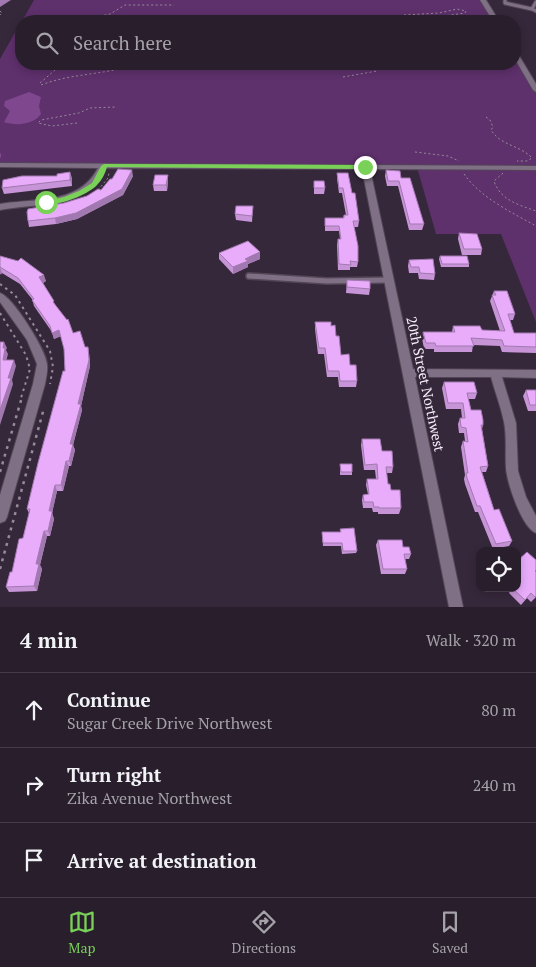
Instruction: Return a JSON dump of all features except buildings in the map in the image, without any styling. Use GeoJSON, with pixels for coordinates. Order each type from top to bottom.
{"type":"FeatureCollection","features":[{"type":"Feature","properties":{"kind":"street"},"geometry":{"type":"LineString","coordinates":[[483,0],[492,15]]}},
{"type":"Feature","properties":{"kind":"street"},"geometry":{"type":"LineString","coordinates":[[521,64],[536,89]]}},
{"type":"Feature","properties":{"kind":"street"},"geometry":{"type":"LineString","coordinates":[[0,165],[536,168]]}},
{"type":"Feature","properties":{"kind":"street"},"geometry":{"type":"LineString","coordinates":[[0,207],[66,199],[82,193],[94,184],[101,175],[104,166]]}},
{"type":"Feature","properties":{"kind":"street","name":"20th Street Northwest"},"geometry":{"type":"LineString","coordinates":[[365,167],[456,607]]}},
{"type":"Feature","properties":{"kind":"street"},"geometry":{"type":"LineString","coordinates":[[0,296],[36,348],[42,365],[39,384],[1,511]]}},
{"type":"Feature","properties":{"kind":"street"},"geometry":{"type":"LineString","coordinates":[[409,373],[536,374]]}},
{"type":"Feature","properties":{"kind":"street"},"geometry":{"type":"LineString","coordinates":[[495,374],[510,423],[512,470],[520,498],[536,527]]}},
{"type":"Feature","properties":{"kind":"lane"},"geometry":{"type":"LineString","coordinates":[[505,0],[505,3],[534,10],[536,2]]}},
{"type":"Feature","properties":{"kind":"lane"},"geometry":{"type":"LineString","coordinates":[[249,276],[326,280],[389,280]]}},
{"type":"Feature","properties":{"kind":"path"},"geometry":{"type":"LineString","coordinates":[[105,15],[125,5],[174,5]]}},
{"type":"Feature","properties":{"kind":"path"},"geometry":{"type":"LineString","coordinates":[[404,15],[439,13],[458,9],[466,11],[451,15]]}},
{"type":"Feature","properties":{"kind":"path"},"geometry":{"type":"LineString","coordinates":[[0,11],[2,13],[0,15]]}},
{"type":"Feature","properties":{"kind":"path"},"geometry":{"type":"LineString","coordinates":[[55,70],[40,83],[41,85],[57,79],[113,70]]}},
{"type":"Feature","properties":{"kind":"path"},"geometry":{"type":"LineString","coordinates":[[343,77],[377,70]]}},
{"type":"Feature","properties":{"kind":"path"},"geometry":{"type":"LineString","coordinates":[[77,122],[55,126],[43,126],[38,123],[48,118],[79,113],[90,108],[116,107]]}},
{"type":"Feature","properties":{"kind":"path"},"geometry":{"type":"LineString","coordinates":[[415,152],[459,160],[469,181],[498,205],[536,226]]}},
{"type":"Feature","properties":{"kind":"path"},"geometry":{"type":"LineString","coordinates":[[0,313],[26,355],[30,369],[0,472]]}},
{"type":"Feature","properties":{"kind":"shaded area"},"geometry":{"type":"Polygon","coordinates":[[[34,0],[483,0],[492,15],[25,15],[34,0]]]}},
{"type":"Feature","properties":{"kind":"shaded area"},"geometry":{"type":"Polygon","coordinates":[[[15,33],[15,70],[521,70],[521,64],[536,90],[536,322],[501,234],[436,234],[417,167],[0,165],[0,59],[15,33]]]}},
{"type":"Feature","properties":{"kind":"shaded area"},"geometry":{"type":"Polygon","coordinates":[[[29,92],[41,97],[39,106],[41,114],[38,118],[24,124],[4,122],[10,111],[4,106],[5,101],[29,92]]]}},
{"type":"Feature","properties":{"kind":"route"},"geometry":{"type":"LineString","coordinates":[[46,202],[66,199],[82,193],[94,184],[101,175],[104,166],[365,167]]}}]}
